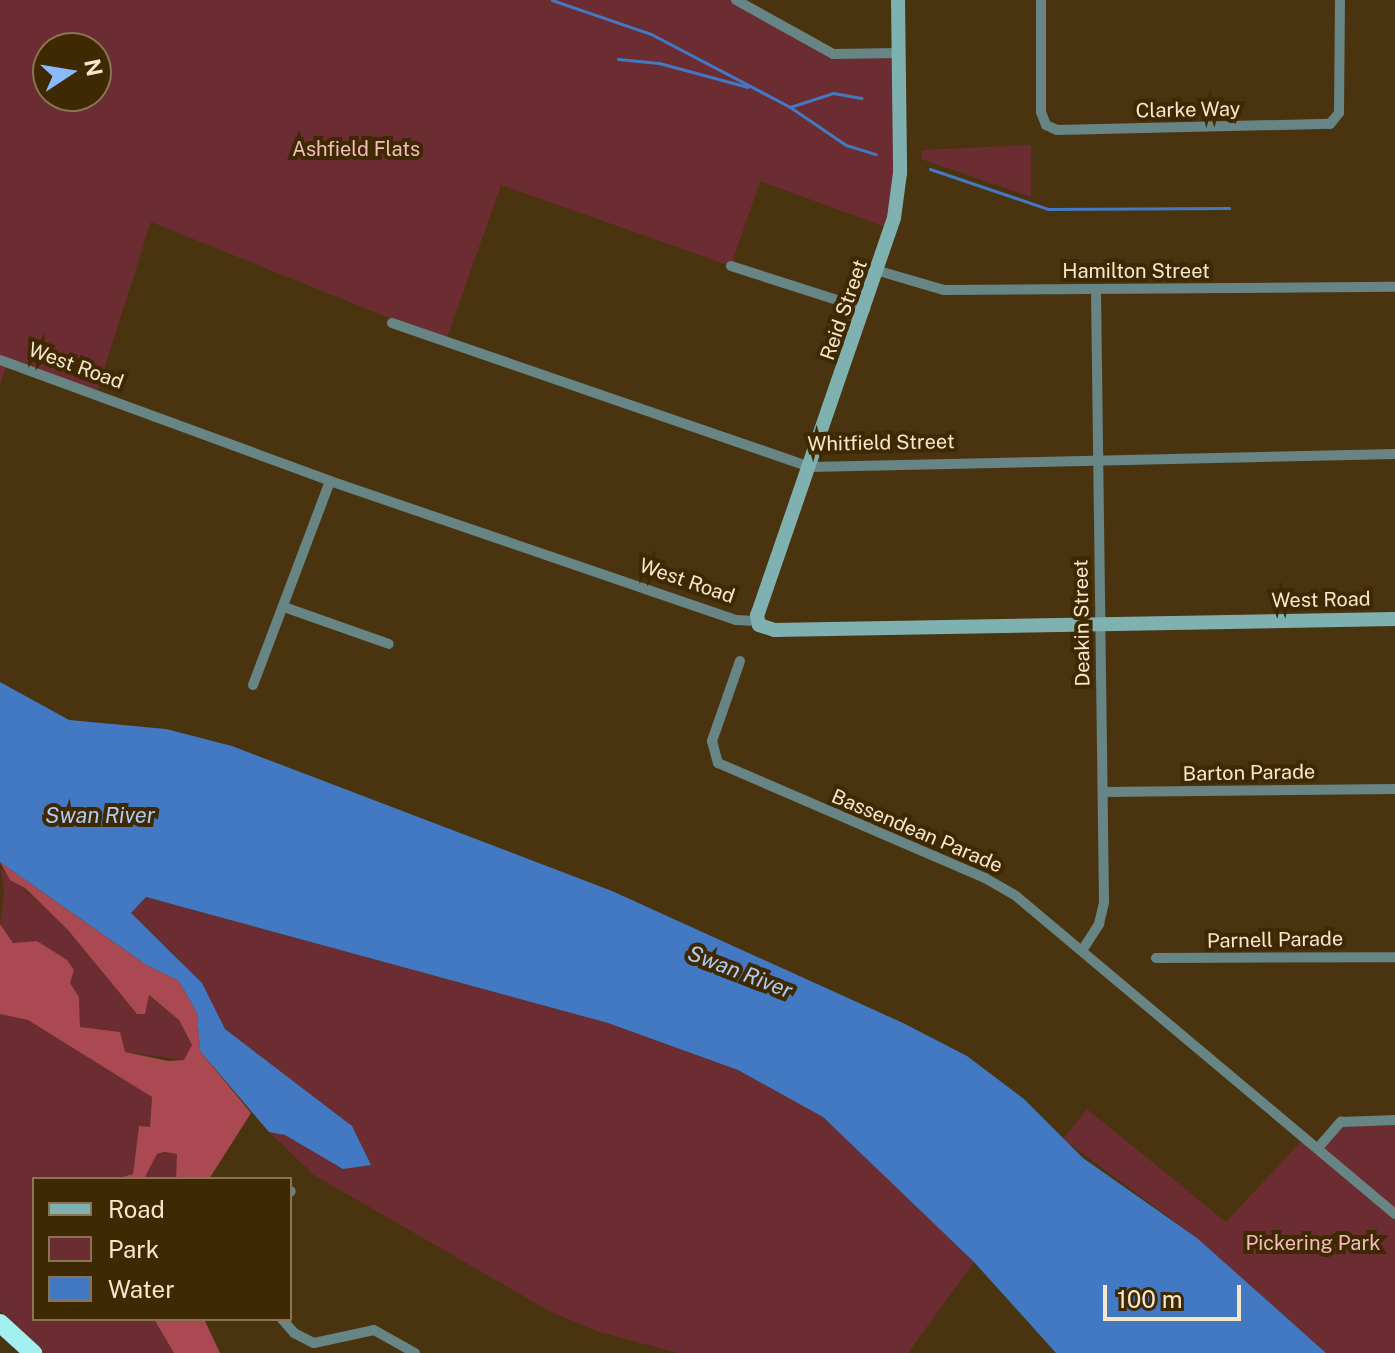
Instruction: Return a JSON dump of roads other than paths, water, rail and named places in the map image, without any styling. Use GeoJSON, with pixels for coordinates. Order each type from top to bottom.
{"type":"FeatureCollection","features":[{"type":"Feature","properties":{"kind":"highway"},"geometry":{"type":"LineString","coordinates":[[0,1323],[33,1353]]}},
{"type":"Feature","properties":{"kind":"highway"},"geometry":{"type":"LineString","coordinates":[[0,1332],[17,1353]]}},
{"type":"Feature","properties":{"kind":"street"},"geometry":{"type":"LineString","coordinates":[[736,0],[833,54],[899,53]]}},
{"type":"Feature","properties":{"kind":"street","name":"Reid Street"},"geometry":{"type":"LineString","coordinates":[[756,621],[879,271],[900,187],[898,0]]}},
{"type":"Feature","properties":{"kind":"street","name":"Clarke Way"},"geometry":{"type":"LineString","coordinates":[[1041,0],[1041,112],[1046,125],[1057,130],[1330,124],[1339,113],[1340,0]]}},
{"type":"Feature","properties":{"kind":"street"},"geometry":{"type":"LineString","coordinates":[[731,266],[865,309]]}},
{"type":"Feature","properties":{"kind":"street","name":"Hamilton Street"},"geometry":{"type":"LineString","coordinates":[[879,271],[944,290],[1395,287]]}},
{"type":"Feature","properties":{"kind":"street","name":"Deakin Street"},"geometry":{"type":"LineString","coordinates":[[1083,949],[1099,924],[1104,902],[1096,290]]}},
{"type":"Feature","properties":{"kind":"street","name":"Whitfield Street"},"geometry":{"type":"LineString","coordinates":[[392,323],[810,467],[1098,457],[1395,454]]}},
{"type":"Feature","properties":{"kind":"street","name":"West Road"},"geometry":{"type":"LineString","coordinates":[[0,360],[330,481],[736,620],[756,621],[774,630],[1395,619]]}},
{"type":"Feature","properties":{"kind":"street"},"geometry":{"type":"LineString","coordinates":[[253,685],[330,481]]}},
{"type":"Feature","properties":{"kind":"street"},"geometry":{"type":"LineString","coordinates":[[284,607],[389,644]]}},
{"type":"Feature","properties":{"kind":"street","name":"Bassendean Parade"},"geometry":{"type":"LineString","coordinates":[[740,661],[712,741],[718,763],[985,878],[1083,949],[1395,1214]]}},
{"type":"Feature","properties":{"kind":"street","name":"Barton Parade"},"geometry":{"type":"LineString","coordinates":[[1103,792],[1395,789]]}},
{"type":"Feature","properties":{"kind":"street","name":"Parnell Parade"},"geometry":{"type":"LineString","coordinates":[[1156,958],[1395,957]]}},
{"type":"Feature","properties":{"kind":"street"},"geometry":{"type":"LineString","coordinates":[[1318,1148],[1341,1122],[1395,1120]]}},
{"type":"Feature","properties":{"kind":"street"},"geometry":{"type":"LineString","coordinates":[[284,1321],[294,1333],[314,1343],[374,1330],[415,1353]]}},
{"type":"Feature","properties":{"kind":"water","name":"Swan River"},"geometry":{"type":"Polygon","coordinates":[[[0,682],[69,720],[166,729],[232,746],[612,891],[903,1023],[967,1056],[1024,1099],[1083,1158],[1197,1238],[1326,1353],[1056,1353],[974,1262],[823,1117],[738,1070],[608,1023],[146,897],[131,913],[202,983],[225,1029],[352,1126],[371,1165],[343,1169],[285,1135],[269,1132],[200,1051],[197,1013],[179,981],[145,964],[0,862],[0,682]]]}},
{"type":"Feature","properties":{"kind":"waterway"},"geometry":{"type":"LineString","coordinates":[[552,0],[651,34],[790,107],[846,145],[876,154]]}},
{"type":"Feature","properties":{"kind":"waterway"},"geometry":{"type":"LineString","coordinates":[[618,59],[659,63],[748,87]]}},
{"type":"Feature","properties":{"kind":"waterway"},"geometry":{"type":"LineString","coordinates":[[790,107],[833,93],[862,98]]}},
{"type":"Feature","properties":{"kind":"waterway"},"geometry":{"type":"LineString","coordinates":[[930,169],[1048,209],[1229,208]]}},
{"type":"Feature","properties":{"kind":"park label","name":"Ashfield Flats"},"geometry":{"type":"Point","coordinates":[356,149]}},
{"type":"Feature","properties":{"kind":"park label","name":"Pickering Park"},"geometry":{"type":"Point","coordinates":[1313,1243]}}]}
